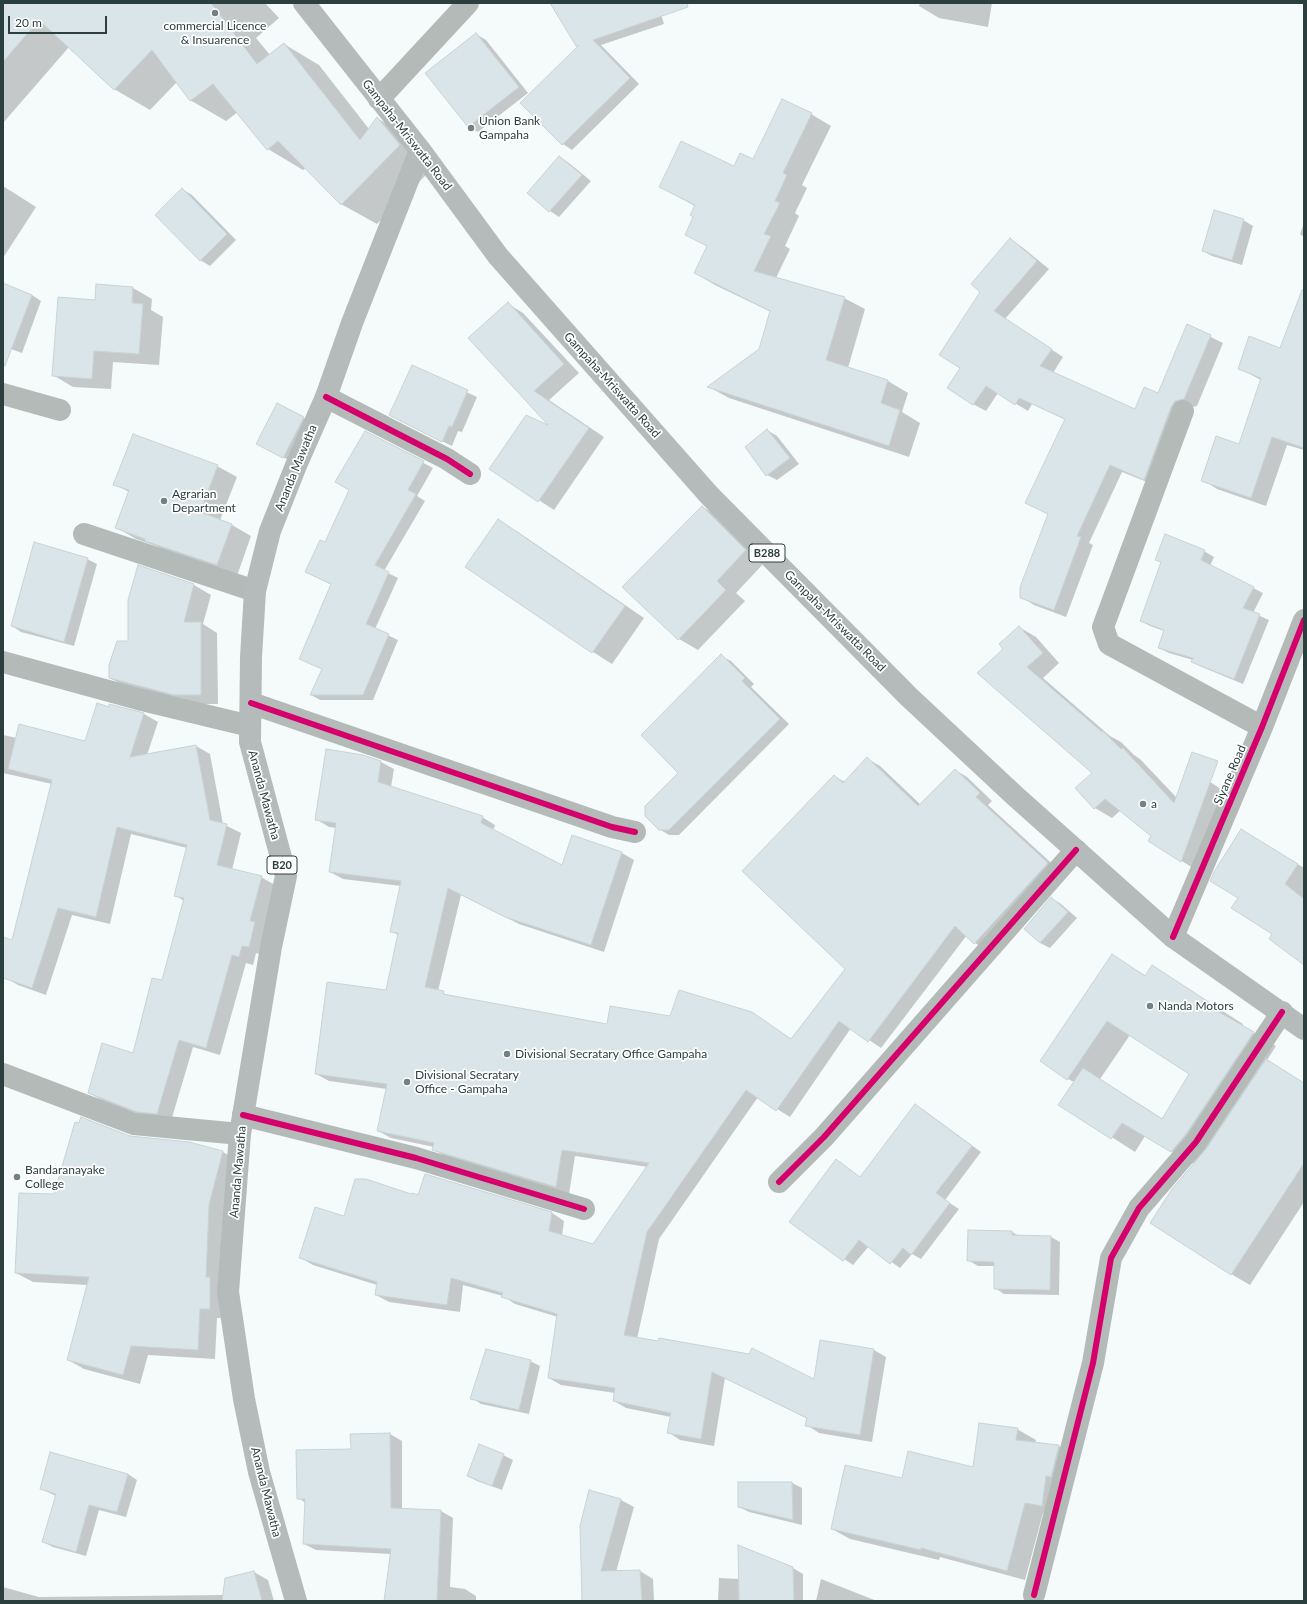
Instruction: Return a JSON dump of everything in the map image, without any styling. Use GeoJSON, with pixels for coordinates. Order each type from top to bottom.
{"type":"FeatureCollection","features":[{"type":"Feature","properties":{"kind":"main road","name":"Gampaha-Mriswatta Road"},"geometry":{"type":"LineString","coordinates":[[304,3],[420,150],[498,256],[709,495],[909,697],[1008,790],[1172,937],[1282,1012],[1304,1029]]}},
{"type":"Feature","properties":{"kind":"main road","name":"Ananda Mawatha"},"geometry":{"type":"LineString","coordinates":[[296,1601],[259,1472],[244,1398],[228,1292],[242,1124],[271,947],[286,876],[250,742],[251,657],[255,591],[270,531],[297,463],[326,397],[352,323],[420,150]]}},
{"type":"Feature","properties":{"kind":"street"},"geometry":{"type":"LineString","coordinates":[[379,99],[468,3]]}},
{"type":"Feature","properties":{"kind":"street"},"geometry":{"type":"LineString","coordinates":[[3,394],[60,410]]}},
{"type":"Feature","properties":{"kind":"street"},"geometry":{"type":"LineString","coordinates":[[326,397],[447,459],[470,474]]}},
{"type":"Feature","properties":{"kind":"street"},"geometry":{"type":"LineString","coordinates":[[1184,411],[1103,627],[1109,644],[1262,728]]}},
{"type":"Feature","properties":{"kind":"street"},"geometry":{"type":"LineString","coordinates":[[84,534],[255,591]]}},
{"type":"Feature","properties":{"kind":"street","name":"Siyane Road"},"geometry":{"type":"LineString","coordinates":[[1172,937],[1262,728],[1304,620]]}},
{"type":"Feature","properties":{"kind":"street"},"geometry":{"type":"LineString","coordinates":[[3,662],[138,699],[250,726]]}},
{"type":"Feature","properties":{"kind":"street"},"geometry":{"type":"LineString","coordinates":[[251,703],[612,827],[634,832]]}},
{"type":"Feature","properties":{"kind":"street"},"geometry":{"type":"LineString","coordinates":[[779,1182],[824,1137],[1076,850]]}},
{"type":"Feature","properties":{"kind":"street"},"geometry":{"type":"LineString","coordinates":[[1034,1595],[1094,1363],[1111,1258],[1139,1208],[1196,1142],[1282,1012]]}},
{"type":"Feature","properties":{"kind":"street"},"geometry":{"type":"LineString","coordinates":[[3,1074],[134,1124],[242,1124],[416,1158],[584,1209]]}},
{"type":"Feature","properties":{"kind":"building"},"geometry":{"type":"Polygon","coordinates":[[[3,3],[211,3],[257,64],[284,43],[360,140],[377,117],[400,145],[341,205],[278,141],[267,150],[213,84],[190,101],[152,50],[114,90],[39,20],[3,62],[3,3]]]}},
{"type":"Feature","properties":{"kind":"building"},"geometry":{"type":"Polygon","coordinates":[[[550,3],[687,3],[688,7],[593,40],[630,78],[562,145],[520,103],[579,45],[576,46],[550,3]]]}},
{"type":"Feature","properties":{"kind":"building"},"geometry":{"type":"Polygon","coordinates":[[[476,33],[519,87],[468,127],[425,73],[476,33]]]}},
{"type":"Feature","properties":{"kind":"building"},"geometry":{"type":"Polygon","coordinates":[[[782,99],[812,113],[783,173],[787,175],[775,201],[780,203],[764,234],[771,236],[754,271],[845,297],[826,360],[888,380],[881,403],[900,410],[889,446],[707,387],[759,349],[770,311],[694,273],[707,246],[685,235],[693,217],[690,215],[695,205],[659,187],[681,141],[734,166],[740,153],[753,159],[782,99]]]}},
{"type":"Feature","properties":{"kind":"building"},"geometry":{"type":"Polygon","coordinates":[[[559,156],[582,175],[549,212],[527,193],[559,156]]]}},
{"type":"Feature","properties":{"kind":"building"},"geometry":{"type":"Polygon","coordinates":[[[182,188],[227,234],[200,261],[155,215],[182,188]]]}},
{"type":"Feature","properties":{"kind":"building"},"geometry":{"type":"Polygon","coordinates":[[[1214,210],[1244,219],[1232,260],[1202,251],[1214,210]]]}},
{"type":"Feature","properties":{"kind":"building"},"geometry":{"type":"Polygon","coordinates":[[[1010,238],[1037,261],[994,311],[1052,349],[1040,366],[1135,409],[1144,387],[1158,393],[1187,324],[1211,335],[1184,399],[1175,401],[1171,407],[1144,480],[1110,465],[1077,536],[1081,537],[1054,610],[1020,598],[1020,587],[1048,514],[1025,503],[1065,419],[1019,398],[1015,405],[986,386],[973,405],[947,388],[960,368],[939,355],[980,292],[971,284],[1010,238]]]}},
{"type":"Feature","properties":{"kind":"building"},"geometry":{"type":"Polygon","coordinates":[[[3,283],[32,295],[5,366],[3,365],[3,283]]]}},
{"type":"Feature","properties":{"kind":"building"},"geometry":{"type":"Polygon","coordinates":[[[96,284],[133,287],[132,303],[143,304],[139,354],[94,351],[92,379],[52,376],[58,297],[95,300],[96,284]]]}},
{"type":"Feature","properties":{"kind":"building"},"geometry":{"type":"Polygon","coordinates":[[[1302,290],[1304,291],[1304,448],[1272,437],[1251,498],[1201,481],[1216,436],[1239,444],[1261,378],[1238,369],[1249,336],[1280,348],[1302,290]]]}},
{"type":"Feature","properties":{"kind":"building"},"geometry":{"type":"Polygon","coordinates":[[[508,302],[564,364],[534,391],[589,428],[538,502],[489,469],[526,415],[548,425],[468,338],[508,302]]]}},
{"type":"Feature","properties":{"kind":"building"},"geometry":{"type":"Polygon","coordinates":[[[412,365],[468,390],[452,427],[449,426],[442,442],[389,415],[412,365]]]}},
{"type":"Feature","properties":{"kind":"building"},"geometry":{"type":"Polygon","coordinates":[[[277,403],[304,417],[283,458],[256,444],[277,403]]]}},
{"type":"Feature","properties":{"kind":"building"},"geometry":{"type":"Polygon","coordinates":[[[767,429],[790,458],[766,476],[745,447],[767,429]]]}},
{"type":"Feature","properties":{"kind":"building"},"geometry":{"type":"Polygon","coordinates":[[[365,431],[424,461],[408,490],[416,494],[375,565],[389,572],[366,624],[389,634],[363,695],[310,695],[322,669],[299,659],[331,584],[305,572],[320,540],[325,542],[349,490],[335,482],[365,431]]]}},
{"type":"Feature","properties":{"kind":"building","name":"Agrarian Department"},"geometry":{"type":"Polygon","coordinates":[[[133,434],[218,465],[200,512],[232,524],[217,565],[145,541],[145,539],[115,528],[129,490],[113,485],[133,434]]]}},
{"type":"Feature","properties":{"kind":"building"},"geometry":{"type":"Polygon","coordinates":[[[702,506],[746,550],[717,581],[726,590],[678,640],[622,587],[702,506]]]}},
{"type":"Feature","properties":{"kind":"building"},"geometry":{"type":"Polygon","coordinates":[[[498,519],[625,606],[592,653],[465,567],[498,519]]]}},
{"type":"Feature","properties":{"kind":"building"},"geometry":{"type":"Polygon","coordinates":[[[1165,534],[1205,550],[1201,560],[1254,587],[1243,608],[1260,614],[1234,679],[1191,662],[1193,658],[1158,648],[1164,630],[1140,621],[1161,562],[1155,560],[1165,534]]]}},
{"type":"Feature","properties":{"kind":"building"},"geometry":{"type":"Polygon","coordinates":[[[34,542],[88,558],[64,642],[11,626],[34,542]]]}},
{"type":"Feature","properties":{"kind":"building"},"geometry":{"type":"Polygon","coordinates":[[[138,565],[194,584],[184,622],[201,622],[201,695],[174,695],[109,678],[109,665],[117,641],[128,641],[128,600],[138,565]]]}},
{"type":"Feature","properties":{"kind":"building"},"geometry":{"type":"Polygon","coordinates":[[[1019,626],[1043,653],[1027,667],[1102,732],[1103,731],[1121,749],[1123,748],[1174,803],[1192,752],[1218,761],[1181,862],[1148,841],[1151,836],[1105,799],[1094,809],[1075,788],[1092,773],[977,673],[1003,649],[999,644],[1019,626]]]}},
{"type":"Feature","properties":{"kind":"building"},"geometry":{"type":"Polygon","coordinates":[[[721,654],[745,678],[742,681],[780,719],[669,830],[659,830],[645,816],[645,806],[678,773],[641,735],[721,654]]]}},
{"type":"Feature","properties":{"kind":"building"},"geometry":{"type":"Polygon","coordinates":[[[97,703],[109,707],[109,704],[144,713],[130,757],[196,745],[210,820],[227,824],[217,865],[262,876],[250,921],[255,922],[249,947],[242,946],[239,957],[232,955],[206,1048],[179,1040],[157,1114],[137,1112],[88,1093],[102,1043],[133,1053],[152,978],[162,980],[184,898],[174,896],[187,845],[117,827],[96,917],[58,908],[32,988],[3,978],[3,937],[12,940],[52,780],[8,769],[19,724],[85,741],[97,703]]]}},
{"type":"Feature","properties":{"kind":"building"},"geometry":{"type":"Polygon","coordinates":[[[326,749],[363,755],[381,761],[378,782],[483,816],[481,823],[562,865],[572,835],[622,852],[591,945],[505,917],[448,888],[425,987],[444,991],[443,994],[607,1024],[610,1006],[670,1016],[679,990],[752,1012],[791,1039],[845,969],[742,871],[834,775],[843,783],[867,757],[918,806],[955,769],[980,793],[976,797],[1048,863],[974,944],[955,926],[868,1042],[839,1021],[776,1111],[746,1090],[647,1232],[624,1335],[658,1341],[659,1338],[749,1354],[752,1348],[814,1379],[820,1340],[874,1349],[860,1435],[805,1426],[807,1418],[712,1372],[701,1439],[667,1433],[671,1413],[613,1401],[615,1388],[548,1378],[557,1314],[501,1297],[503,1293],[451,1278],[447,1305],[375,1295],[377,1282],[299,1258],[315,1207],[344,1216],[355,1179],[366,1179],[418,1195],[425,1174],[552,1212],[549,1231],[593,1244],[649,1163],[562,1150],[556,1187],[432,1150],[434,1143],[377,1131],[387,1084],[315,1074],[327,982],[386,990],[398,933],[390,932],[401,881],[329,872],[336,823],[315,820],[326,749]]]}},
{"type":"Feature","properties":{"kind":"building"},"geometry":{"type":"Polygon","coordinates":[[[1241,829],[1298,864],[1285,884],[1304,899],[1304,965],[1269,939],[1272,934],[1231,908],[1238,898],[1210,881],[1241,829]]]}},
{"type":"Feature","properties":{"kind":"building"},"geometry":{"type":"Polygon","coordinates":[[[1051,897],[1068,912],[1040,943],[1024,929],[1051,897]]]}},
{"type":"Feature","properties":{"kind":"building"},"geometry":{"type":"Polygon","coordinates":[[[1112,954],[1145,976],[1152,965],[1221,1010],[1219,1012],[1254,1032],[1186,1134],[1171,1152],[1122,1123],[1111,1139],[1058,1105],[1083,1068],[1162,1119],[1189,1074],[1107,1021],[1067,1080],[1040,1061],[1112,954]]]}},
{"type":"Feature","properties":{"kind":"building"},"geometry":{"type":"Polygon","coordinates":[[[1266,1059],[1304,1083],[1304,1163],[1231,1275],[1150,1223],[1172,1189],[1206,1149],[1266,1059]]]}},
{"type":"Feature","properties":{"kind":"building"},"geometry":{"type":"Polygon","coordinates":[[[915,1104],[972,1146],[936,1193],[950,1203],[911,1255],[903,1248],[890,1264],[859,1240],[843,1261],[789,1222],[836,1159],[860,1177],[915,1104]]]}},
{"type":"Feature","properties":{"kind":"building"},"geometry":{"type":"Polygon","coordinates":[[[81,1117],[130,1136],[189,1142],[223,1151],[209,1205],[206,1277],[210,1277],[210,1309],[200,1309],[198,1350],[131,1346],[123,1375],[67,1360],[89,1277],[15,1273],[19,1193],[54,1194],[75,1122],[79,1123],[81,1117]]]}},
{"type":"Feature","properties":{"kind":"building"},"geometry":{"type":"Polygon","coordinates":[[[968,1230],[1012,1231],[1012,1235],[1051,1236],[1050,1290],[994,1289],[994,1262],[967,1261],[968,1230]]]}},
{"type":"Feature","properties":{"kind":"building"},"geometry":{"type":"Polygon","coordinates":[[[486,1349],[531,1360],[519,1410],[470,1399],[486,1349]]]}},
{"type":"Feature","properties":{"kind":"building"},"geometry":{"type":"Polygon","coordinates":[[[979,1423],[1018,1428],[1016,1440],[1059,1445],[1051,1477],[1046,1476],[1042,1506],[1025,1503],[1007,1571],[921,1548],[921,1550],[831,1529],[845,1465],[902,1478],[908,1451],[973,1467],[979,1423]]]}},
{"type":"Feature","properties":{"kind":"building"},"geometry":{"type":"Polygon","coordinates":[[[390,1433],[391,1508],[441,1510],[437,1601],[384,1601],[391,1549],[303,1544],[305,1499],[297,1499],[296,1450],[351,1449],[350,1434],[390,1433]]]}},
{"type":"Feature","properties":{"kind":"building"},"geometry":{"type":"Polygon","coordinates":[[[479,1444],[504,1454],[492,1486],[467,1476],[479,1444]]]}},
{"type":"Feature","properties":{"kind":"building"},"geometry":{"type":"Polygon","coordinates":[[[50,1452],[128,1474],[117,1512],[89,1505],[76,1552],[42,1542],[56,1494],[40,1489],[50,1452]]]}},
{"type":"Feature","properties":{"kind":"building"},"geometry":{"type":"Polygon","coordinates":[[[738,1482],[792,1482],[793,1520],[738,1507],[738,1482]]]}},
{"type":"Feature","properties":{"kind":"building"},"geometry":{"type":"Polygon","coordinates":[[[589,1490],[621,1499],[601,1571],[640,1570],[642,1601],[582,1601],[580,1526],[589,1490]]]}},
{"type":"Feature","properties":{"kind":"building"},"geometry":{"type":"Polygon","coordinates":[[[738,1545],[793,1567],[794,1601],[739,1601],[738,1545]]]}},
{"type":"Feature","properties":{"kind":"building"},"geometry":{"type":"Polygon","coordinates":[[[254,1571],[262,1601],[222,1601],[225,1578],[254,1571]]]}},
{"type":"Feature","properties":{"kind":"cycle path"},"geometry":{"type":"LineString","coordinates":[[326,397],[447,459],[470,474]]}},
{"type":"Feature","properties":{"kind":"cycle path"},"geometry":{"type":"LineString","coordinates":[[1173,937],[1262,727],[1304,620]]}},
{"type":"Feature","properties":{"kind":"cycle path"},"geometry":{"type":"LineString","coordinates":[[251,703],[612,827],[635,832]]}},
{"type":"Feature","properties":{"kind":"cycle path"},"geometry":{"type":"LineString","coordinates":[[779,1182],[824,1137],[1076,850]]}},
{"type":"Feature","properties":{"kind":"cycle path"},"geometry":{"type":"LineString","coordinates":[[1034,1595],[1093,1363],[1111,1258],[1139,1208],[1196,1142],[1282,1012]]}},
{"type":"Feature","properties":{"kind":"cycle path"},"geometry":{"type":"LineString","coordinates":[[243,1115],[416,1158],[584,1209]]}},
{"type":"Feature","properties":{"kind":"place","name":"commercial Licence & Insuarence"},"geometry":{"type":"Point","coordinates":[215,13]}},
{"type":"Feature","properties":{"kind":"place","name":"Union Bank Gampaha"},"geometry":{"type":"Point","coordinates":[471,128]}},
{"type":"Feature","properties":{"kind":"place","name":"Agrarian Department"},"geometry":{"type":"Point","coordinates":[164,501]}},
{"type":"Feature","properties":{"kind":"place","name":"a"},"geometry":{"type":"Point","coordinates":[1143,804]}},
{"type":"Feature","properties":{"kind":"place","name":"Nanda Motors"},"geometry":{"type":"Point","coordinates":[1150,1006]}},
{"type":"Feature","properties":{"kind":"place","name":"Divisional Secratary Office Gampaha"},"geometry":{"type":"Point","coordinates":[507,1054]}},
{"type":"Feature","properties":{"kind":"place","name":"Divisional Secratary Office - Gampaha"},"geometry":{"type":"Point","coordinates":[407,1082]}},
{"type":"Feature","properties":{"kind":"place","name":"Bandaranayake College"},"geometry":{"type":"Point","coordinates":[17,1177]}}]}
